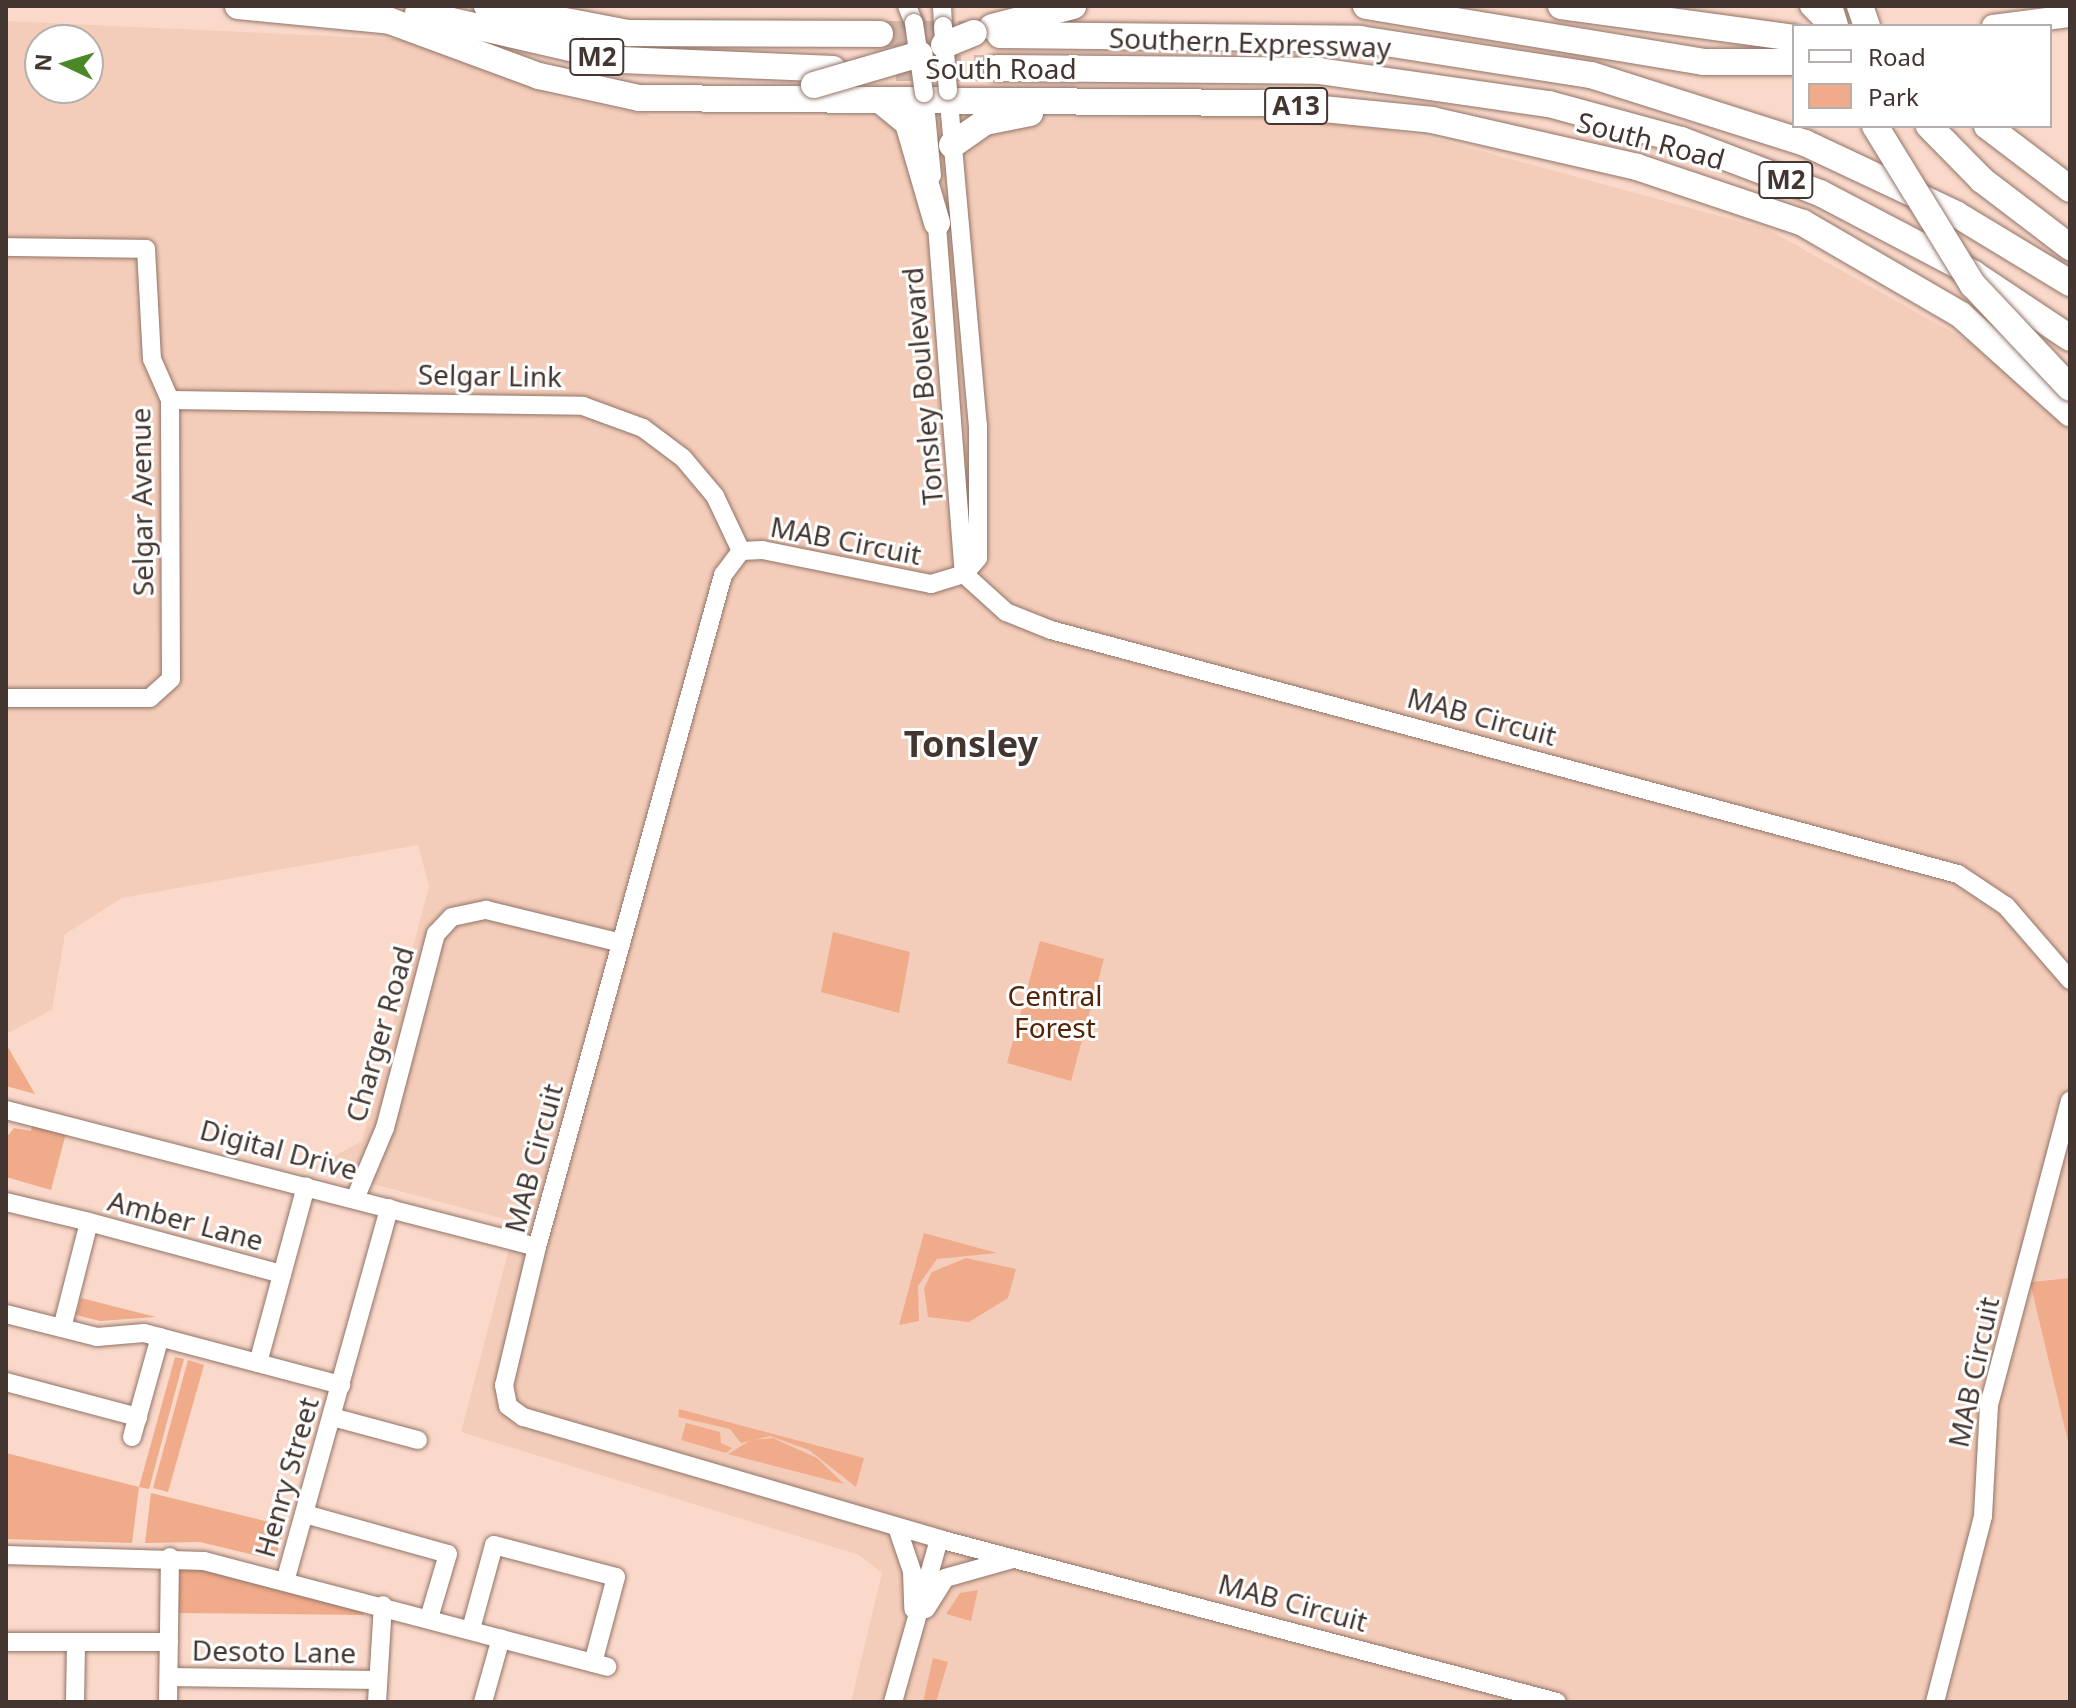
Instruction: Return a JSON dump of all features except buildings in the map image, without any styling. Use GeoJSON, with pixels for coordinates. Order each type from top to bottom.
{"type":"FeatureCollection","features":[{"type":"Feature","properties":{"kind":"highway","name":"South Road"},"geometry":{"type":"LineString","coordinates":[[238,6],[390,21],[578,87],[722,102],[881,101],[936,96],[1263,103],[1432,120],[1637,167],[1766,207],[1886,266],[2012,356],[2070,413]]}},
{"type":"Feature","properties":{"kind":"highway","name":"M2"},"geometry":{"type":"LineString","coordinates":[[366,6],[622,60],[824,77]]}},
{"type":"Feature","properties":{"kind":"highway","name":"M2"},"geometry":{"type":"LineString","coordinates":[[487,6],[629,33],[880,34]]}},
{"type":"Feature","properties":{"kind":"highway"},"geometry":{"type":"LineString","coordinates":[[1366,6],[1474,18],[1703,62],[1792,62]]}},
{"type":"Feature","properties":{"kind":"highway"},"geometry":{"type":"LineString","coordinates":[[1561,6],[1792,38]]}},
{"type":"Feature","properties":{"kind":"highway"},"geometry":{"type":"LineString","coordinates":[[722,102],[824,77],[936,41],[1067,7]]}},
{"type":"Feature","properties":{"kind":"highway","name":"Southern Expressway"},"geometry":{"type":"LineString","coordinates":[[1000,35],[1172,34],[1448,48],[1643,87],[1876,174],[2070,283]]}},
{"type":"Feature","properties":{"kind":"highway","name":"Southern Expressway"},"geometry":{"type":"LineString","coordinates":[[997,68],[1319,71],[1549,104],[1738,160],[1932,250],[2070,338]]}},
{"type":"Feature","properties":{"kind":"highway"},"geometry":{"type":"LineString","coordinates":[[952,145],[985,122],[1035,112],[1054,100]]}},
{"type":"Feature","properties":{"kind":"highway"},"geometry":{"type":"LineString","coordinates":[[881,101],[908,123],[937,223]]}},
{"type":"Feature","properties":{"kind":"highway"},"geometry":{"type":"LineString","coordinates":[[1432,120],[1570,139],[1688,168],[1932,250]]}},
{"type":"Feature","properties":{"kind":"highway"},"geometry":{"type":"LineString","coordinates":[[1876,128],[1973,285],[2070,388]]}},
{"type":"Feature","properties":{"kind":"highway"},"geometry":{"type":"LineString","coordinates":[[1931,128],[1982,180],[2070,247]]}},
{"type":"Feature","properties":{"kind":"highway"},"geometry":{"type":"LineString","coordinates":[[1990,128],[2070,189]]}},
{"type":"Feature","properties":{"kind":"main road"},"geometry":{"type":"LineString","coordinates":[[1811,6],[1831,24]]}},
{"type":"Feature","properties":{"kind":"main road"},"geometry":{"type":"LineString","coordinates":[[2008,24],[2070,16]]}},
{"type":"Feature","properties":{"kind":"street","name":"Tonsley Boulevard"},"geometry":{"type":"LineString","coordinates":[[942,6],[936,41],[937,223],[964,574]]}},
{"type":"Feature","properties":{"kind":"street","name":"Tonsley Boulevard"},"geometry":{"type":"LineString","coordinates":[[910,14],[936,41]]}},
{"type":"Feature","properties":{"kind":"street","name":"Tonsley Boulevard"},"geometry":{"type":"LineString","coordinates":[[936,96],[952,145],[983,532],[978,558],[964,574]]}},
{"type":"Feature","properties":{"kind":"street","name":"Selgar Avenue"},"geometry":{"type":"LineString","coordinates":[[6,247],[146,249],[152,359],[170,400],[171,679],[150,698],[6,698]]}},
{"type":"Feature","properties":{"kind":"street","name":"Selgar Link"},"geometry":{"type":"LineString","coordinates":[[170,400],[583,406],[643,428],[683,458],[715,496],[741,551]]}},
{"type":"Feature","properties":{"kind":"street","name":"MAB Circuit"},"geometry":{"type":"LineString","coordinates":[[1557,1702],[939,1539],[523,1417],[508,1406],[504,1385],[537,1247],[723,575],[741,551],[914,584],[964,574],[1006,612],[1051,630],[1958,874],[2006,906],[2070,980]]}},
{"type":"Feature","properties":{"kind":"street","name":"Charger Road"},"geometry":{"type":"LineString","coordinates":[[355,1199],[385,1128],[436,934],[452,917],[486,910],[621,943]]}},
{"type":"Feature","properties":{"kind":"street","name":"MAB Circuit"},"geometry":{"type":"LineString","coordinates":[[1935,1702],[1983,1516],[1989,1405],[2070,1101]]}},
{"type":"Feature","properties":{"kind":"street","name":"Digital Drive"},"geometry":{"type":"LineString","coordinates":[[6,1110],[537,1247]]}},
{"type":"Feature","properties":{"kind":"street"},"geometry":{"type":"LineString","coordinates":[[258,1363],[306,1186]]}},
{"type":"Feature","properties":{"kind":"street"},"geometry":{"type":"LineString","coordinates":[[6,1202],[89,1222]]}},
{"type":"Feature","properties":{"kind":"street","name":"Henry Street"},"geometry":{"type":"LineString","coordinates":[[389,1208],[286,1578],[600,1665],[616,1577],[494,1545],[471,1629]]}},
{"type":"Feature","properties":{"kind":"street","name":"Amber Lane"},"geometry":{"type":"LineString","coordinates":[[62,1328],[89,1222],[282,1274]]}},
{"type":"Feature","properties":{"kind":"street"},"geometry":{"type":"LineString","coordinates":[[6,1314],[62,1328],[160,1337],[341,1385]]}},
{"type":"Feature","properties":{"kind":"street"},"geometry":{"type":"LineString","coordinates":[[132,1437],[160,1337]]}},
{"type":"Feature","properties":{"kind":"street"},"geometry":{"type":"LineString","coordinates":[[6,1382],[138,1417]]}},
{"type":"Feature","properties":{"kind":"street"},"geometry":{"type":"LineString","coordinates":[[332,1417],[418,1440]]}},
{"type":"Feature","properties":{"kind":"street"},"geometry":{"type":"LineString","coordinates":[[305,1514],[448,1554],[429,1618]]}},
{"type":"Feature","properties":{"kind":"street"},"geometry":{"type":"LineString","coordinates":[[897,1527],[912,1571],[914,1628]]}},
{"type":"Feature","properties":{"kind":"street"},"geometry":{"type":"LineString","coordinates":[[893,1702],[939,1539]]}},
{"type":"Feature","properties":{"kind":"street"},"geometry":{"type":"LineString","coordinates":[[6,1555],[170,1557],[286,1578]]}},
{"type":"Feature","properties":{"kind":"street"},"geometry":{"type":"LineString","coordinates":[[168,1702],[170,1557]]}},
{"type":"Feature","properties":{"kind":"street"},"geometry":{"type":"LineString","coordinates":[[914,1628],[945,1578],[1014,1559]]}},
{"type":"Feature","properties":{"kind":"street"},"geometry":{"type":"LineString","coordinates":[[377,1702],[383,1605]]}},
{"type":"Feature","properties":{"kind":"street"},"geometry":{"type":"LineString","coordinates":[[483,1702],[501,1638]]}},
{"type":"Feature","properties":{"kind":"street"},"geometry":{"type":"LineString","coordinates":[[6,1642],[169,1642]]}},
{"type":"Feature","properties":{"kind":"street"},"geometry":{"type":"LineString","coordinates":[[75,1702],[76,1643]]}},
{"type":"Feature","properties":{"kind":"street","name":"Desoto Lane"},"geometry":{"type":"LineString","coordinates":[[169,1677],[378,1680]]}},
{"type":"Feature","properties":{"kind":"shaded area"},"geometry":{"type":"Polygon","coordinates":[[[6,21],[71,24],[24,24],[24,104],[104,104],[104,26],[418,40],[555,97],[653,116],[1109,119],[1174,112],[1333,119],[1445,141],[1767,229],[1970,342],[2070,431],[2070,1278],[2031,1281],[2070,1450],[2070,1702],[851,1702],[882,1573],[859,1555],[461,1432],[516,1222],[313,1168],[362,1141],[429,886],[418,845],[122,898],[65,934],[52,1010],[6,1034],[6,21]]]}},
{"type":"Feature","properties":{"kind":"green space"},"geometry":{"type":"Polygon","coordinates":[[[833,932],[910,952],[899,1013],[821,992],[833,932]]]}},
{"type":"Feature","properties":{"kind":"green space","name":"Central Forest"},"geometry":{"type":"Polygon","coordinates":[[[1040,941],[1104,959],[1071,1081],[1007,1063],[1040,941]]]}},
{"type":"Feature","properties":{"kind":"green space"},"geometry":{"type":"Polygon","coordinates":[[[6,1044],[35,1094],[6,1086],[6,1044]]]}},
{"type":"Feature","properties":{"kind":"green space"},"geometry":{"type":"Polygon","coordinates":[[[34,1120],[74,1132],[65,1137],[51,1190],[6,1177],[6,1138],[14,1128],[31,1131],[34,1120]]]}},
{"type":"Feature","properties":{"kind":"green space"},"geometry":{"type":"Polygon","coordinates":[[[924,1233],[997,1253],[937,1259],[918,1286],[919,1321],[899,1325],[924,1233]]]}},
{"type":"Feature","properties":{"kind":"green space"},"geometry":{"type":"Polygon","coordinates":[[[966,1258],[1016,1269],[1008,1298],[969,1322],[928,1317],[924,1288],[932,1272],[966,1258]]]}},
{"type":"Feature","properties":{"kind":"green space"},"geometry":{"type":"Polygon","coordinates":[[[2070,1278],[2070,1450],[2030,1282],[2070,1278]]]}},
{"type":"Feature","properties":{"kind":"green space"},"geometry":{"type":"Polygon","coordinates":[[[81,1298],[156,1317],[100,1321],[76,1315],[81,1298]]]}},
{"type":"Feature","properties":{"kind":"green space"},"geometry":{"type":"Polygon","coordinates":[[[175,1357],[184,1359],[149,1489],[139,1487],[175,1357]]]}},
{"type":"Feature","properties":{"kind":"green space"},"geometry":{"type":"Polygon","coordinates":[[[188,1360],[204,1365],[168,1492],[153,1488],[188,1360]]]}},
{"type":"Feature","properties":{"kind":"green space"},"geometry":{"type":"Polygon","coordinates":[[[679,1409],[864,1458],[856,1487],[809,1450],[770,1436],[741,1443],[730,1429],[678,1417],[679,1409]]]}},
{"type":"Feature","properties":{"kind":"green space"},"geometry":{"type":"Polygon","coordinates":[[[686,1423],[720,1432],[721,1443],[732,1448],[726,1453],[681,1440],[686,1423]]]}},
{"type":"Feature","properties":{"kind":"green space"},"geometry":{"type":"Polygon","coordinates":[[[773,1438],[817,1458],[844,1484],[728,1454],[751,1440],[773,1438]]]}},
{"type":"Feature","properties":{"kind":"green space"},"geometry":{"type":"Polygon","coordinates":[[[6,1453],[139,1487],[132,1543],[6,1539],[6,1453]]]}},
{"type":"Feature","properties":{"kind":"green space"},"geometry":{"type":"Polygon","coordinates":[[[151,1493],[285,1526],[275,1560],[200,1542],[145,1543],[151,1493]]]}},
{"type":"Feature","properties":{"kind":"green space"},"geometry":{"type":"Polygon","coordinates":[[[187,1561],[362,1606],[364,1615],[176,1613],[179,1567],[187,1561]]]}},
{"type":"Feature","properties":{"kind":"green space"},"geometry":{"type":"Polygon","coordinates":[[[978,1590],[971,1621],[946,1614],[960,1593],[978,1590]]]}},
{"type":"Feature","properties":{"kind":"green space"},"geometry":{"type":"Polygon","coordinates":[[[933,1658],[948,1662],[936,1702],[923,1702],[933,1658]]]}},
{"type":"Feature","properties":{"kind":"tunnel"},"geometry":{"type":"LineString","coordinates":[[880,34],[968,34]]}},
{"type":"Feature","properties":{"kind":"tunnel"},"geometry":{"type":"LineString","coordinates":[[896,68],[997,68]]}},
{"type":"Feature","properties":{"kind":"district","name":"Tonsley"},"geometry":{"type":"Point","coordinates":[971,744]}}]}
